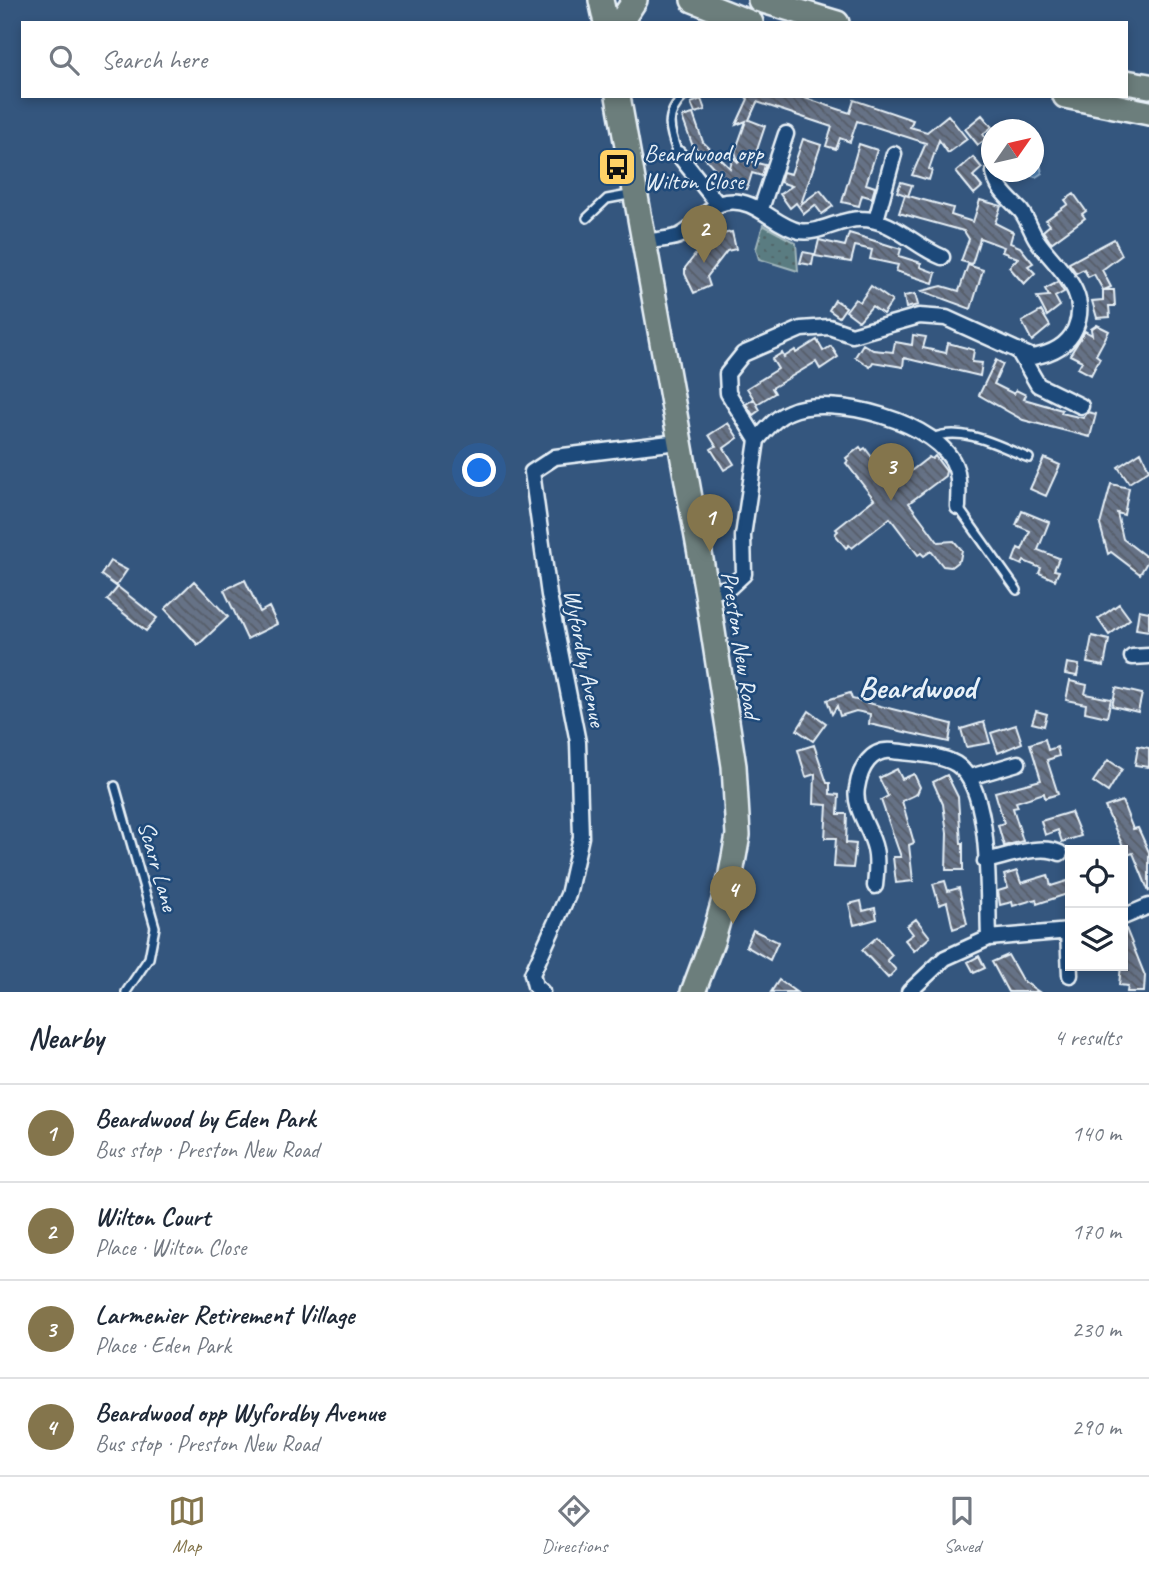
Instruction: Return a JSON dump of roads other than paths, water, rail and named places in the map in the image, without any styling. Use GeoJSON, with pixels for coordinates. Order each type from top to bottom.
{"type":"FeatureCollection","features":[{"type":"Feature","properties":{"kind":"highway"},"geometry":{"type":"LineString","coordinates":[[601,0],[606,21]]}},
{"type":"Feature","properties":{"kind":"highway"},"geometry":{"type":"LineString","coordinates":[[621,21],[635,0]]}},
{"type":"Feature","properties":{"kind":"highway"},"geometry":{"type":"LineString","coordinates":[[693,0],[746,21]]}},
{"type":"Feature","properties":{"kind":"highway"},"geometry":{"type":"LineString","coordinates":[[760,0],[830,21]]}},
{"type":"Feature","properties":{"kind":"highway"},"geometry":{"type":"LineString","coordinates":[[1128,82],[1149,86]]}},
{"type":"Feature","properties":{"kind":"highway","name":"Preston New Road"},"geometry":{"type":"LineString","coordinates":[[618,98],[707,593],[734,766],[738,835],[717,927],[692,992]]}},
{"type":"Feature","properties":{"kind":"highway"},"geometry":{"type":"LineString","coordinates":[[1075,98],[1149,113]]}},
{"type":"Feature","properties":{"kind":"street"},"geometry":{"type":"LineString","coordinates":[[761,209],[786,134]]}},
{"type":"Feature","properties":{"kind":"street"},"geometry":{"type":"LineString","coordinates":[[678,154],[717,203]]}},
{"type":"Feature","properties":{"kind":"street"},"geometry":{"type":"LineString","coordinates":[[876,220],[894,154]]}},
{"type":"Feature","properties":{"kind":"street"},"geometry":{"type":"LineString","coordinates":[[757,440],[728,393],[727,374],[743,354],[801,329],[830,327],[852,335],[919,316],[946,318],[1020,354],[1032,357],[1060,348],[1072,336],[1080,318],[1077,298],[1065,271],[1037,241],[1023,213],[1002,192],[998,182]]}},
{"type":"Feature","properties":{"kind":"street"},"geometry":{"type":"LineString","coordinates":[[642,242],[678,236],[692,228],[717,203],[729,201],[761,209],[797,231],[808,231],[859,218],[876,220],[902,232],[924,250],[942,257]]}},
{"type":"Feature","properties":{"kind":"street"},"geometry":{"type":"LineString","coordinates":[[1020,354],[1038,385],[1081,405]]}},
{"type":"Feature","properties":{"kind":"street"},"geometry":{"type":"LineString","coordinates":[[707,593],[730,587],[744,574],[743,536],[757,440],[787,412],[818,405],[843,406],[881,416],[920,431],[939,443],[956,468],[958,507]]}},
{"type":"Feature","properties":{"kind":"street","name":"Wyfordby Avenue"},"geometry":{"type":"LineString","coordinates":[[542,992],[535,986],[532,974],[568,895],[575,870],[581,837],[581,793],[578,741],[549,595],[531,472],[555,457],[678,442]]}},
{"type":"Feature","properties":{"kind":"street"},"geometry":{"type":"LineString","coordinates":[[1132,657],[1149,656]]}},
{"type":"Feature","properties":{"kind":"street"},"geometry":{"type":"LineString","coordinates":[[875,886],[876,851],[857,802],[856,790],[870,758],[885,750],[948,760],[970,777],[980,802],[989,938]]}},
{"type":"Feature","properties":{"kind":"street"},"geometry":{"type":"LineString","coordinates":[[970,777],[1018,763]]}},
{"type":"Feature","properties":{"kind":"street"},"geometry":{"type":"LineString","coordinates":[[985,861],[1039,850],[1060,853]]}},
{"type":"Feature","properties":{"kind":"street"},"geometry":{"type":"LineString","coordinates":[[1128,915],[1149,906]]}},
{"type":"Feature","properties":{"kind":"street"},"geometry":{"type":"LineString","coordinates":[[909,992],[945,958],[989,938],[1065,932]]}},
{"type":"Feature","properties":{"kind":"street"},"geometry":{"type":"LineString","coordinates":[[1070,971],[1070,975]]}},
{"type":"Feature","properties":{"kind":"lane"},"geometry":{"type":"LineString","coordinates":[[678,154],[668,121],[670,111],[682,98]]}},
{"type":"Feature","properties":{"kind":"lane"},"geometry":{"type":"LineString","coordinates":[[587,218],[607,199],[634,194]]}},
{"type":"Feature","properties":{"kind":"lane"},"geometry":{"type":"LineString","coordinates":[[932,439],[946,432],[983,439],[1029,458]]}},
{"type":"Feature","properties":{"kind":"lane"},"geometry":{"type":"LineString","coordinates":[[958,507],[1017,590]]}},
{"type":"Feature","properties":{"kind":"lane","name":"Scarr Lane"},"geometry":{"type":"LineString","coordinates":[[115,786],[155,927],[149,958],[126,992]]}},
{"type":"Feature","properties":{"kind":"place","name":"Beardwood opp Wilton Close"},"geometry":{"type":"Point","coordinates":[617,167]}},
{"type":"Feature","properties":{"kind":"place","name":"Wilton Court"},"geometry":{"type":"Point","coordinates":[704,263]}},
{"type":"Feature","properties":{"kind":"place","name":"Larmenier Retirement Village"},"geometry":{"type":"Point","coordinates":[891,501]}},
{"type":"Feature","properties":{"kind":"place","name":"Beardwood by Eden Park"},"geometry":{"type":"Point","coordinates":[710,552]}},
{"type":"Feature","properties":{"kind":"place","name":"Beardwood opp Wyfordby Avenue"},"geometry":{"type":"Point","coordinates":[733,924]}},
{"type":"Feature","properties":{"kind":"district","name":"Beardwood"},"geometry":{"type":"Point","coordinates":[917,687]}}]}
